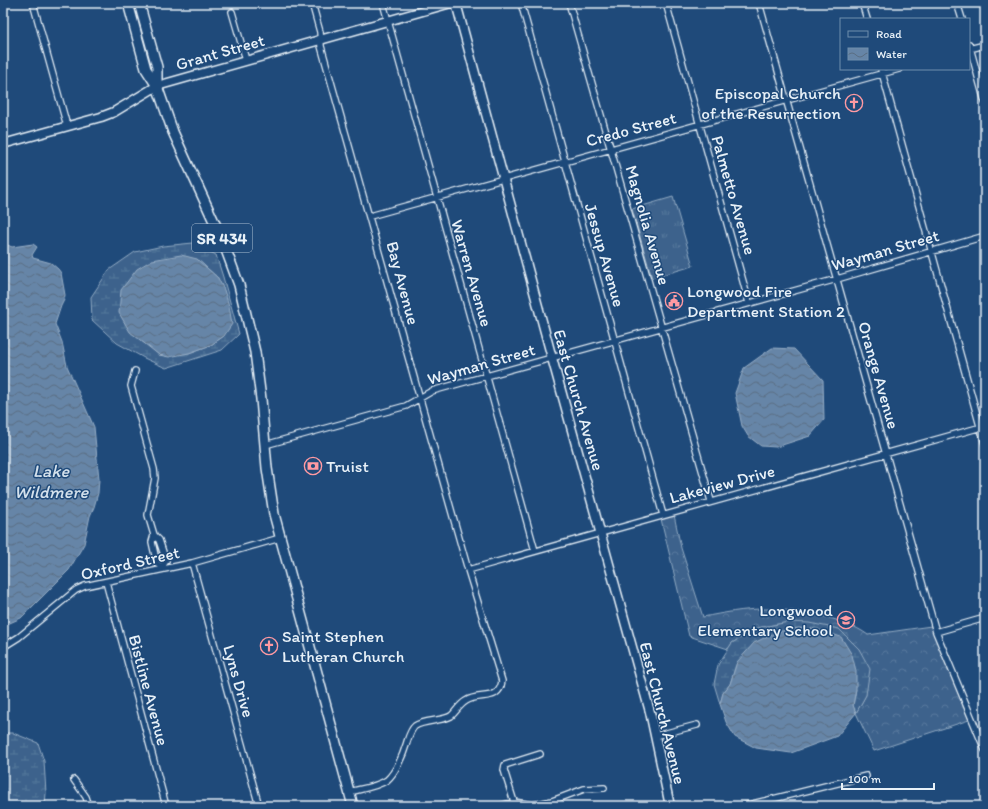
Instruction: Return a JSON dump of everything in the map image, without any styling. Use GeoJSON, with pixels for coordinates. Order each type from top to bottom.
{"type":"FeatureCollection","features":[{"type":"Feature","properties":{"kind":"main road","name":"SR 434"},"geometry":{"type":"LineString","coordinates":[[128,3],[146,69],[157,86],[173,132],[222,239],[239,285],[255,352],[270,491],[280,538],[353,806]]}},
{"type":"Feature","properties":{"kind":"main road","name":"SR 434"},"geometry":{"type":"LineString","coordinates":[[140,3],[157,66],[157,86]]}},
{"type":"Feature","properties":{"kind":"street"},"geometry":{"type":"LineString","coordinates":[[33,3],[67,126]]}},
{"type":"Feature","properties":{"kind":"street","name":"Bay Avenue"},"geometry":{"type":"LineString","coordinates":[[312,3],[321,40],[321,46],[370,216],[468,570],[502,681],[501,688],[496,694],[468,699],[459,705],[451,716],[415,725],[409,734],[405,748],[395,769],[387,780],[349,792]]}},
{"type":"Feature","properties":{"kind":"street","name":"Warren Avenue"},"geometry":{"type":"LineString","coordinates":[[383,3],[535,551]]}},
{"type":"Feature","properties":{"kind":"street","name":"Grant Street"},"geometry":{"type":"LineString","coordinates":[[3,144],[101,117],[114,112],[157,86],[452,3]]}},
{"type":"Feature","properties":{"kind":"street","name":"East Church Avenue"},"geometry":{"type":"LineString","coordinates":[[456,3],[655,736],[670,806]]}},
{"type":"Feature","properties":{"kind":"street","name":"Jessup Avenue"},"geometry":{"type":"LineString","coordinates":[[521,3],[663,515]]}},
{"type":"Feature","properties":{"kind":"street","name":"Magnolia Avenue"},"geometry":{"type":"LineString","coordinates":[[570,3],[711,501]]}},
{"type":"Feature","properties":{"kind":"street","name":"Palmetto Avenue"},"geometry":{"type":"LineString","coordinates":[[666,3],[749,303]]}},
{"type":"Feature","properties":{"kind":"street","name":"Orange Avenue"},"geometry":{"type":"LineString","coordinates":[[759,3],[936,632],[985,750]]}},
{"type":"Feature","properties":{"kind":"street"},"geometry":{"type":"LineString","coordinates":[[862,3],[867,18]]}},
{"type":"Feature","properties":{"kind":"street"},"geometry":{"type":"LineString","coordinates":[[957,3],[962,18]]}},
{"type":"Feature","properties":{"kind":"street"},"geometry":{"type":"LineString","coordinates":[[232,12],[246,60]]}},
{"type":"Feature","properties":{"kind":"street"},"geometry":{"type":"LineString","coordinates":[[970,47],[985,45]]}},
{"type":"Feature","properties":{"kind":"street"},"geometry":{"type":"LineString","coordinates":[[970,50],[985,102]]}},
{"type":"Feature","properties":{"kind":"street"},"geometry":{"type":"LineString","coordinates":[[882,71],[931,251],[983,427],[985,444]]}},
{"type":"Feature","properties":{"kind":"street","name":"Credo Street"},"geometry":{"type":"LineString","coordinates":[[370,216],[699,125],[882,71]]}},
{"type":"Feature","properties":{"kind":"street","name":"Wayman Street"},"geometry":{"type":"LineString","coordinates":[[265,445],[406,406],[432,391],[837,279],[985,236]]}},
{"type":"Feature","properties":{"kind":"street"},"geometry":{"type":"LineString","coordinates":[[135,371],[131,386],[154,469],[155,478],[148,515],[154,535],[159,540],[166,561],[163,568],[157,564],[152,542],[154,535]]}},
{"type":"Feature","properties":{"kind":"street","name":"Lakeview Drive"},"geometry":{"type":"LineString","coordinates":[[468,570],[711,501],[983,427]]}},
{"type":"Feature","properties":{"kind":"street","name":"Oxford Street"},"geometry":{"type":"LineString","coordinates":[[3,647],[19,637],[76,590],[85,586],[163,568],[192,563],[280,538]]}},
{"type":"Feature","properties":{"kind":"street","name":"Lyns Drive"},"geometry":{"type":"LineString","coordinates":[[192,563],[259,806]]}},
{"type":"Feature","properties":{"kind":"street","name":"Bistline Avenue"},"geometry":{"type":"LineString","coordinates":[[106,582],[166,806]]}},
{"type":"Feature","properties":{"kind":"street"},"geometry":{"type":"LineString","coordinates":[[936,632],[985,618]]}},
{"type":"Feature","properties":{"kind":"street"},"geometry":{"type":"LineString","coordinates":[[655,736],[697,725]]}},
{"type":"Feature","properties":{"kind":"street"},"geometry":{"type":"LineString","coordinates":[[514,802],[504,770],[505,765],[540,754]]}},
{"type":"Feature","properties":{"kind":"street"},"geometry":{"type":"LineString","coordinates":[[744,806],[866,776]]}},
{"type":"Feature","properties":{"kind":"street"},"geometry":{"type":"LineString","coordinates":[[74,780],[86,796],[89,806]]}},
{"type":"Feature","properties":{"kind":"street"},"geometry":{"type":"LineString","coordinates":[[500,806],[514,802],[533,805],[584,789],[604,788]]}},
{"type":"Feature","properties":{"kind":"green space"},"geometry":{"type":"Polygon","coordinates":[[[673,197],[693,266],[652,278],[632,209],[673,197]]]}},
{"type":"Feature","properties":{"kind":"green space"},"geometry":{"type":"Polygon","coordinates":[[[193,243],[216,255],[239,334],[222,350],[166,368],[117,343],[92,320],[91,297],[109,270],[135,252],[163,246],[193,243]],[[197,259],[141,341],[159,355],[189,353],[211,345],[224,336],[218,278],[197,259]]]}},
{"type":"Feature","properties":{"kind":"green space"},"geometry":{"type":"Polygon","coordinates":[[[674,515],[681,548],[703,617],[764,609],[804,612],[846,623],[868,635],[931,626],[969,720],[874,751],[856,713],[866,695],[859,649],[839,629],[789,622],[757,628],[732,643],[728,649],[689,636],[661,519],[674,515]]]}},
{"type":"Feature","properties":{"kind":"green space"},"geometry":{"type":"Polygon","coordinates":[[[789,622],[809,623],[839,629],[859,649],[870,669],[866,695],[856,713],[853,706],[856,689],[737,662],[730,684],[723,693],[720,704],[714,684],[718,665],[732,643],[757,628],[789,622]]]}},
{"type":"Feature","properties":{"kind":"green space"},"geometry":{"type":"Polygon","coordinates":[[[3,733],[13,733],[38,743],[44,761],[46,793],[45,806],[3,806],[3,733]]]}},
{"type":"Feature","properties":{"kind":"water","name":"Lake Wildmere"},"geometry":{"type":"Polygon","coordinates":[[[3,243],[12,247],[33,244],[37,247],[32,255],[33,258],[51,263],[61,273],[65,295],[55,324],[62,342],[67,366],[94,427],[99,479],[98,493],[90,516],[84,544],[69,570],[21,618],[3,626],[3,243]]]}},
{"type":"Feature","properties":{"kind":"water"},"geometry":{"type":"Polygon","coordinates":[[[181,255],[197,259],[218,278],[229,306],[232,324],[224,336],[211,345],[189,353],[169,357],[159,355],[130,332],[119,313],[121,290],[137,269],[152,260],[181,255]]]}},
{"type":"Feature","properties":{"kind":"water"},"geometry":{"type":"Polygon","coordinates":[[[772,348],[794,349],[823,380],[824,420],[810,436],[776,447],[761,446],[748,436],[742,426],[735,393],[744,368],[772,348]]]}},
{"type":"Feature","properties":{"kind":"water"},"geometry":{"type":"Polygon","coordinates":[[[799,628],[816,629],[841,637],[852,655],[856,671],[856,689],[853,705],[856,713],[837,736],[791,753],[756,748],[735,737],[726,722],[720,704],[723,693],[730,684],[737,662],[754,643],[776,632],[799,628]]]}},
{"type":"Feature","properties":{"kind":"place","name":"Episcopal Church of the Resurrection"},"geometry":{"type":"Point","coordinates":[854,103]}},
{"type":"Feature","properties":{"kind":"place","name":"Longwood Fire Department Station 2"},"geometry":{"type":"Point","coordinates":[674,301]}},
{"type":"Feature","properties":{"kind":"place","name":"Truist"},"geometry":{"type":"Point","coordinates":[313,466]}},
{"type":"Feature","properties":{"kind":"place","name":"Longwood Elementary School"},"geometry":{"type":"Point","coordinates":[846,620]}},
{"type":"Feature","properties":{"kind":"place","name":"Saint Stephen Lutheran Church"},"geometry":{"type":"Point","coordinates":[269,646]}}]}
